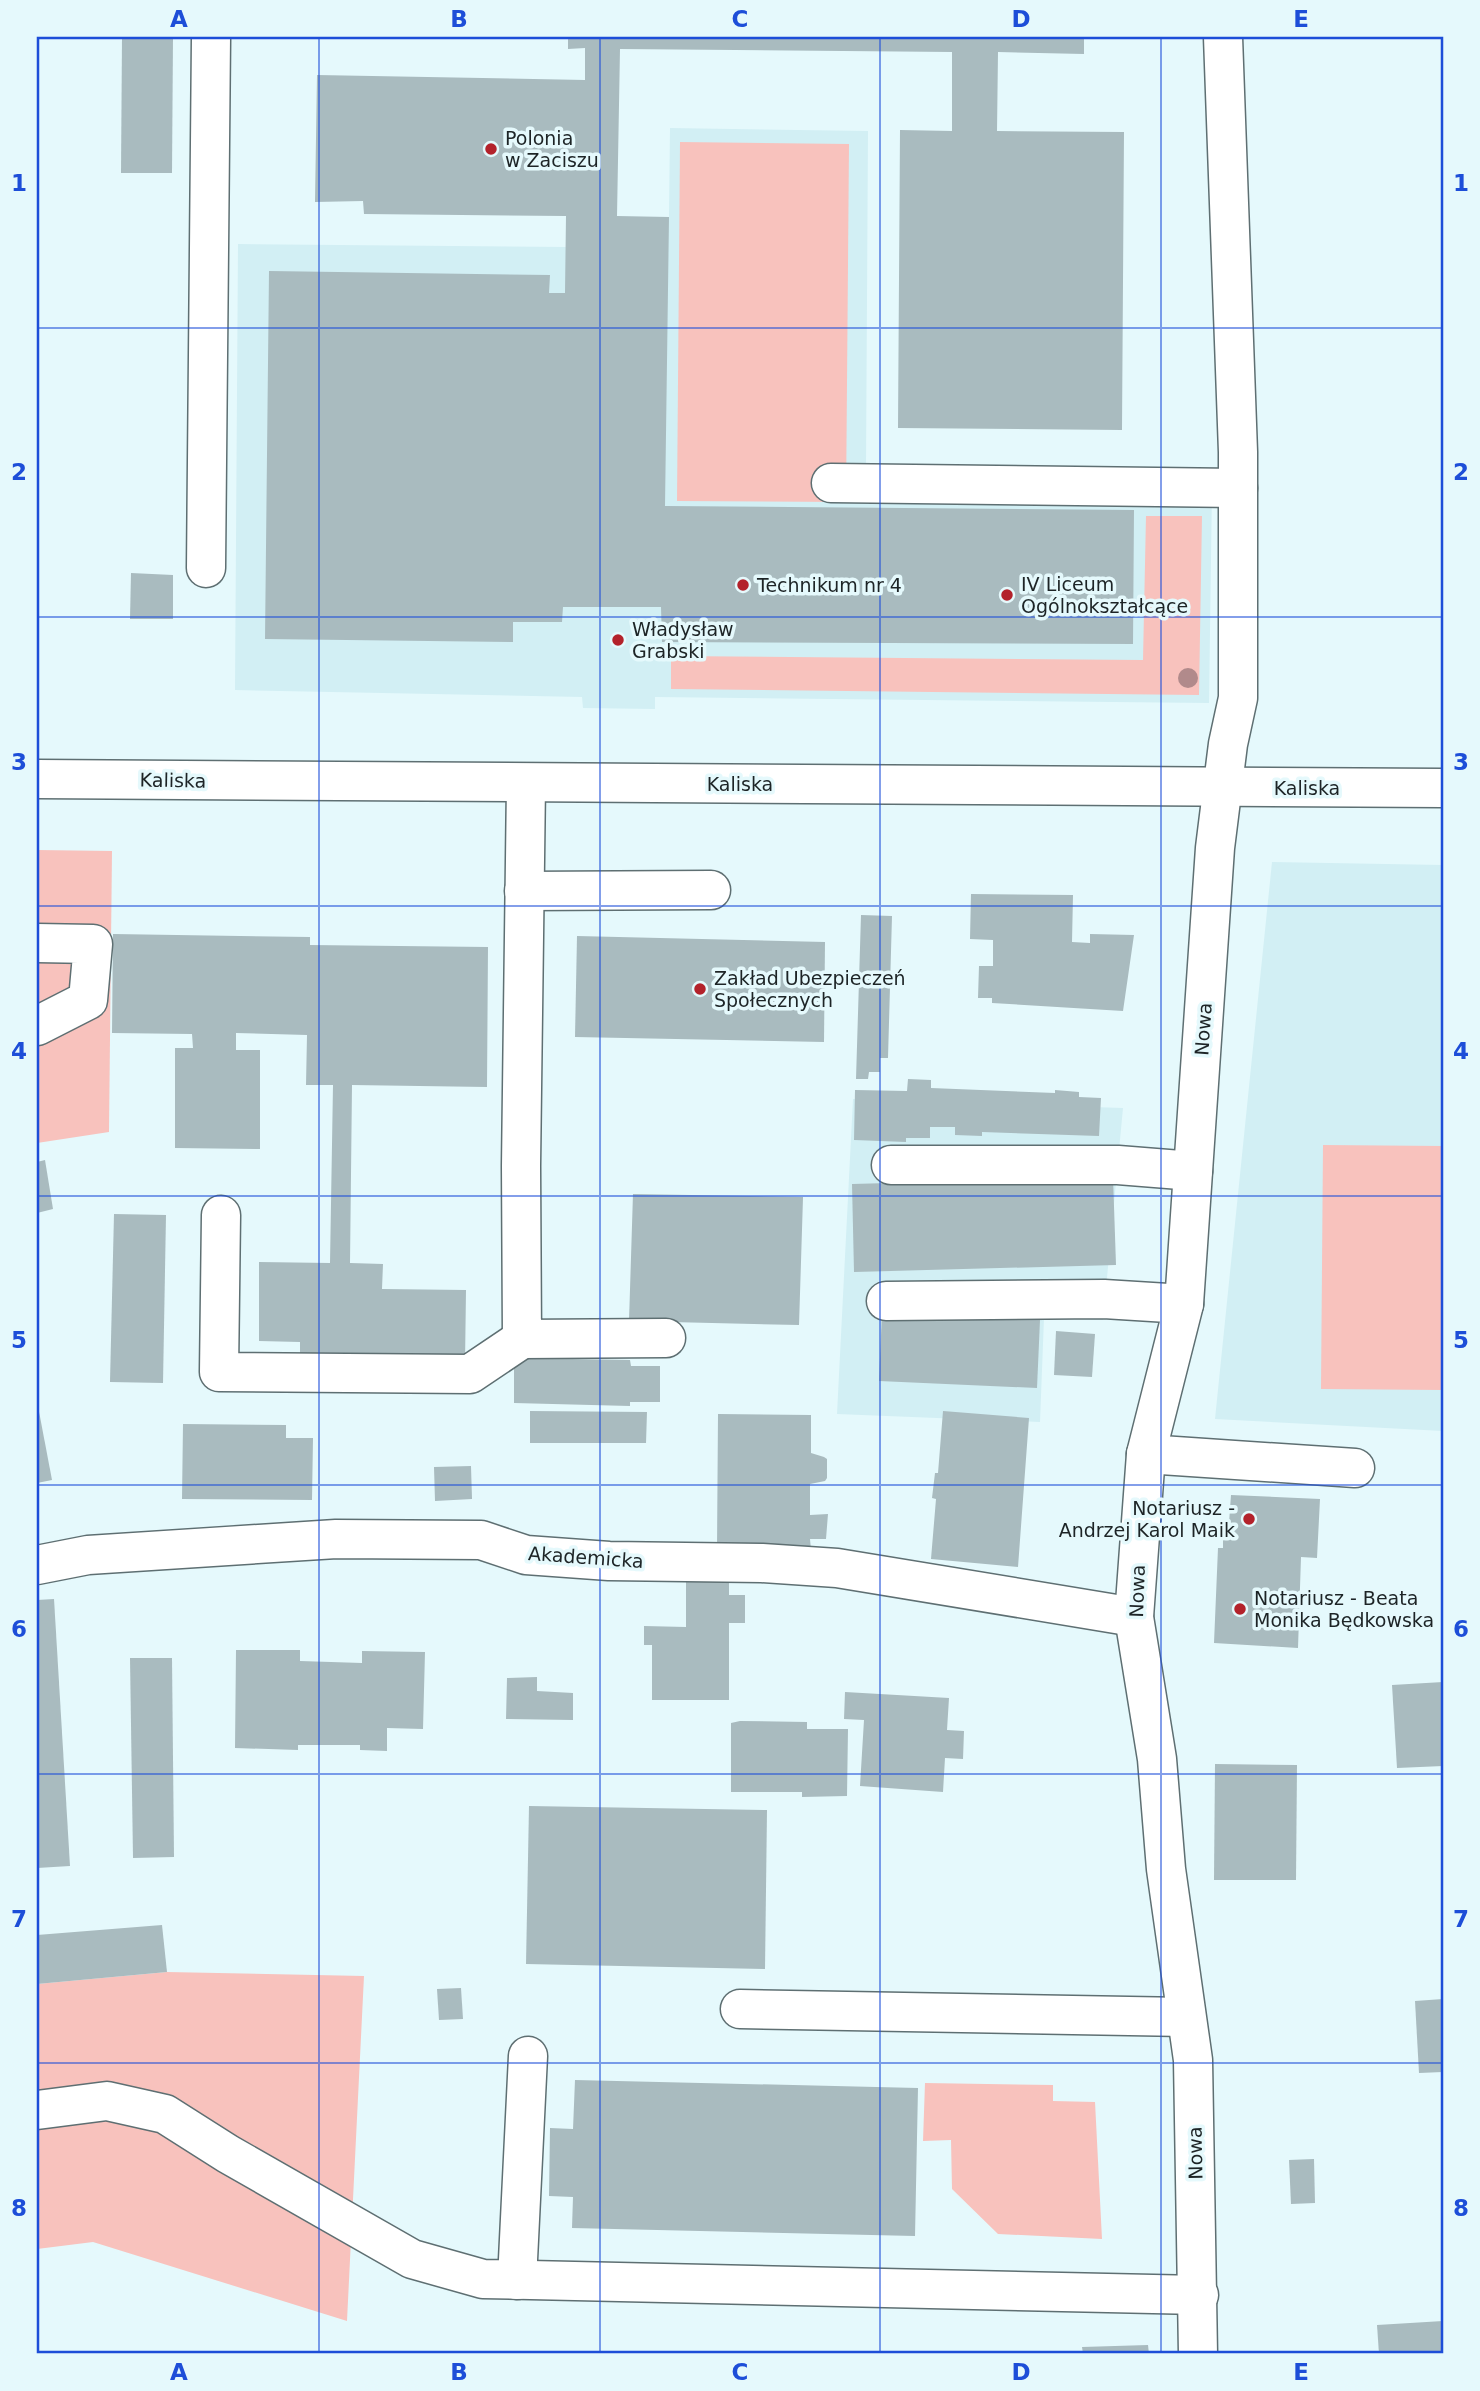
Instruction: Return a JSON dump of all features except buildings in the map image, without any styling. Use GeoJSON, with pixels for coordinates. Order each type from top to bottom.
{"type":"FeatureCollection","features":[{"type":"Feature","properties":{"kind":"street"},"geometry":{"type":"LineString","coordinates":[[205,568],[211,37]]}},
{"type":"Feature","properties":{"kind":"street","name":"Nowa"},"geometry":{"type":"LineString","coordinates":[[1198,2354],[1193,2060],[1166,1869],[1157,1759],[1134,1617],[1146,1454],[1184,1304],[1216,848],[1228,744],[1238,698],[1238,488],[1223,37]]}},
{"type":"Feature","properties":{"kind":"street"},"geometry":{"type":"LineString","coordinates":[[831,483],[1238,488]]}},
{"type":"Feature","properties":{"kind":"street","name":"Kaliska"},"geometry":{"type":"LineString","coordinates":[[37,779],[1443,788]]}},
{"type":"Feature","properties":{"kind":"street"},"geometry":{"type":"LineString","coordinates":[[522,1339],[521,1166],[526,783]]}},
{"type":"Feature","properties":{"kind":"street"},"geometry":{"type":"LineString","coordinates":[[524,891],[711,890]]}},
{"type":"Feature","properties":{"kind":"street"},"geometry":{"type":"LineString","coordinates":[[37,943],[93,944],[88,1000],[37,1026]]}},
{"type":"Feature","properties":{"kind":"street"},"geometry":{"type":"LineString","coordinates":[[891,1165],[1118,1166],[1193,1171]]}},
{"type":"Feature","properties":{"kind":"street"},"geometry":{"type":"LineString","coordinates":[[221,1215],[219,1372],[470,1374],[522,1339],[666,1338]]}},
{"type":"Feature","properties":{"kind":"street"},"geometry":{"type":"LineString","coordinates":[[886,1301],[1104,1299],[1184,1304]]}},
{"type":"Feature","properties":{"kind":"street"},"geometry":{"type":"LineString","coordinates":[[1146,1454],[1354,1468]]}},
{"type":"Feature","properties":{"kind":"street","name":"Akademicka"},"geometry":{"type":"LineString","coordinates":[[37,1565],[88,1555],[336,1539],[481,1540],[526,1555],[609,1561],[762,1563],[820,1567],[1134,1617]]}},
{"type":"Feature","properties":{"kind":"street"},"geometry":{"type":"LineString","coordinates":[[740,2009],[1186,2017]]}},
{"type":"Feature","properties":{"kind":"street"},"geometry":{"type":"LineString","coordinates":[[517,2280],[528,2056]]}},
{"type":"Feature","properties":{"kind":"street"},"geometry":{"type":"LineString","coordinates":[[37,2110],[107,2101],[165,2115],[412,2259],[484,2279],[1199,2295]]}},
{"type":"Feature","properties":{"kind":"shaded area"},"geometry":{"type":"Polygon","coordinates":[[[1442,37],[1443,37],[1443,467],[1442,37]]]}},
{"type":"Feature","properties":{"kind":"shaded area"},"geometry":{"type":"Polygon","coordinates":[[[670,128],[868,131],[866,469],[1212,488],[1209,703],[655,697],[655,709],[583,708],[582,697],[235,690],[238,244],[566,247],[669,217],[670,128]]]}},
{"type":"Feature","properties":{"kind":"shaded area"},"geometry":{"type":"Polygon","coordinates":[[[680,142],[849,144],[846,502],[677,501],[680,142]]]}},
{"type":"Feature","properties":{"kind":"shaded area"},"geometry":{"type":"Polygon","coordinates":[[[1146,516],[1202,516],[1199,695],[671,689],[671,656],[1143,660],[1146,516]]]}},
{"type":"Feature","properties":{"kind":"shaded area"},"geometry":{"type":"Polygon","coordinates":[[[37,850],[112,851],[109,1132],[37,1143],[37,850]]]}},
{"type":"Feature","properties":{"kind":"shaded area"},"geometry":{"type":"Polygon","coordinates":[[[1272,862],[1443,865],[1443,1431],[1215,1419],[1272,862]]]}},
{"type":"Feature","properties":{"kind":"shaded area"},"geometry":{"type":"Polygon","coordinates":[[[853,1099],[1123,1108],[1103,1320],[1044,1318],[1040,1422],[837,1414],[853,1099]]]}},
{"type":"Feature","properties":{"kind":"shaded area"},"geometry":{"type":"Polygon","coordinates":[[[1323,1145],[1443,1146],[1443,1390],[1321,1389],[1323,1145]]]}},
{"type":"Feature","properties":{"kind":"shaded area"},"geometry":{"type":"Polygon","coordinates":[[[167,1972],[364,1976],[347,2321],[93,2242],[37,2249],[37,1984],[167,1972]]]}},
{"type":"Feature","properties":{"kind":"shaded area"},"geometry":{"type":"Polygon","coordinates":[[[925,2083],[1053,2085],[1053,2101],[1095,2102],[1102,2239],[998,2234],[952,2189],[951,2140],[923,2141],[925,2083]]]}},
{"type":"Feature","properties":{"kind":"place","name":"Polonia w Zaciszu"},"geometry":{"type":"Point","coordinates":[491,149]}},
{"type":"Feature","properties":{"kind":"place","name":"Technikum nr 4"},"geometry":{"type":"Point","coordinates":[743,585]}},
{"type":"Feature","properties":{"kind":"place","name":"IV Liceum Ogólnokształcące"},"geometry":{"type":"Point","coordinates":[1007,595]}},
{"type":"Feature","properties":{"kind":"place","name":"Władysław Grabski"},"geometry":{"type":"Point","coordinates":[618,640]}},
{"type":"Feature","properties":{"kind":"place","name":"Zakład Ubezpieczeń Społecznych"},"geometry":{"type":"Point","coordinates":[700,989]}},
{"type":"Feature","properties":{"kind":"place","name":"Notariusz - Andrzej Karol Maik"},"geometry":{"type":"Point","coordinates":[1249,1519]}},
{"type":"Feature","properties":{"kind":"place","name":"Notariusz - Beata Monika Będkowska"},"geometry":{"type":"Point","coordinates":[1240,1609]}}]}
